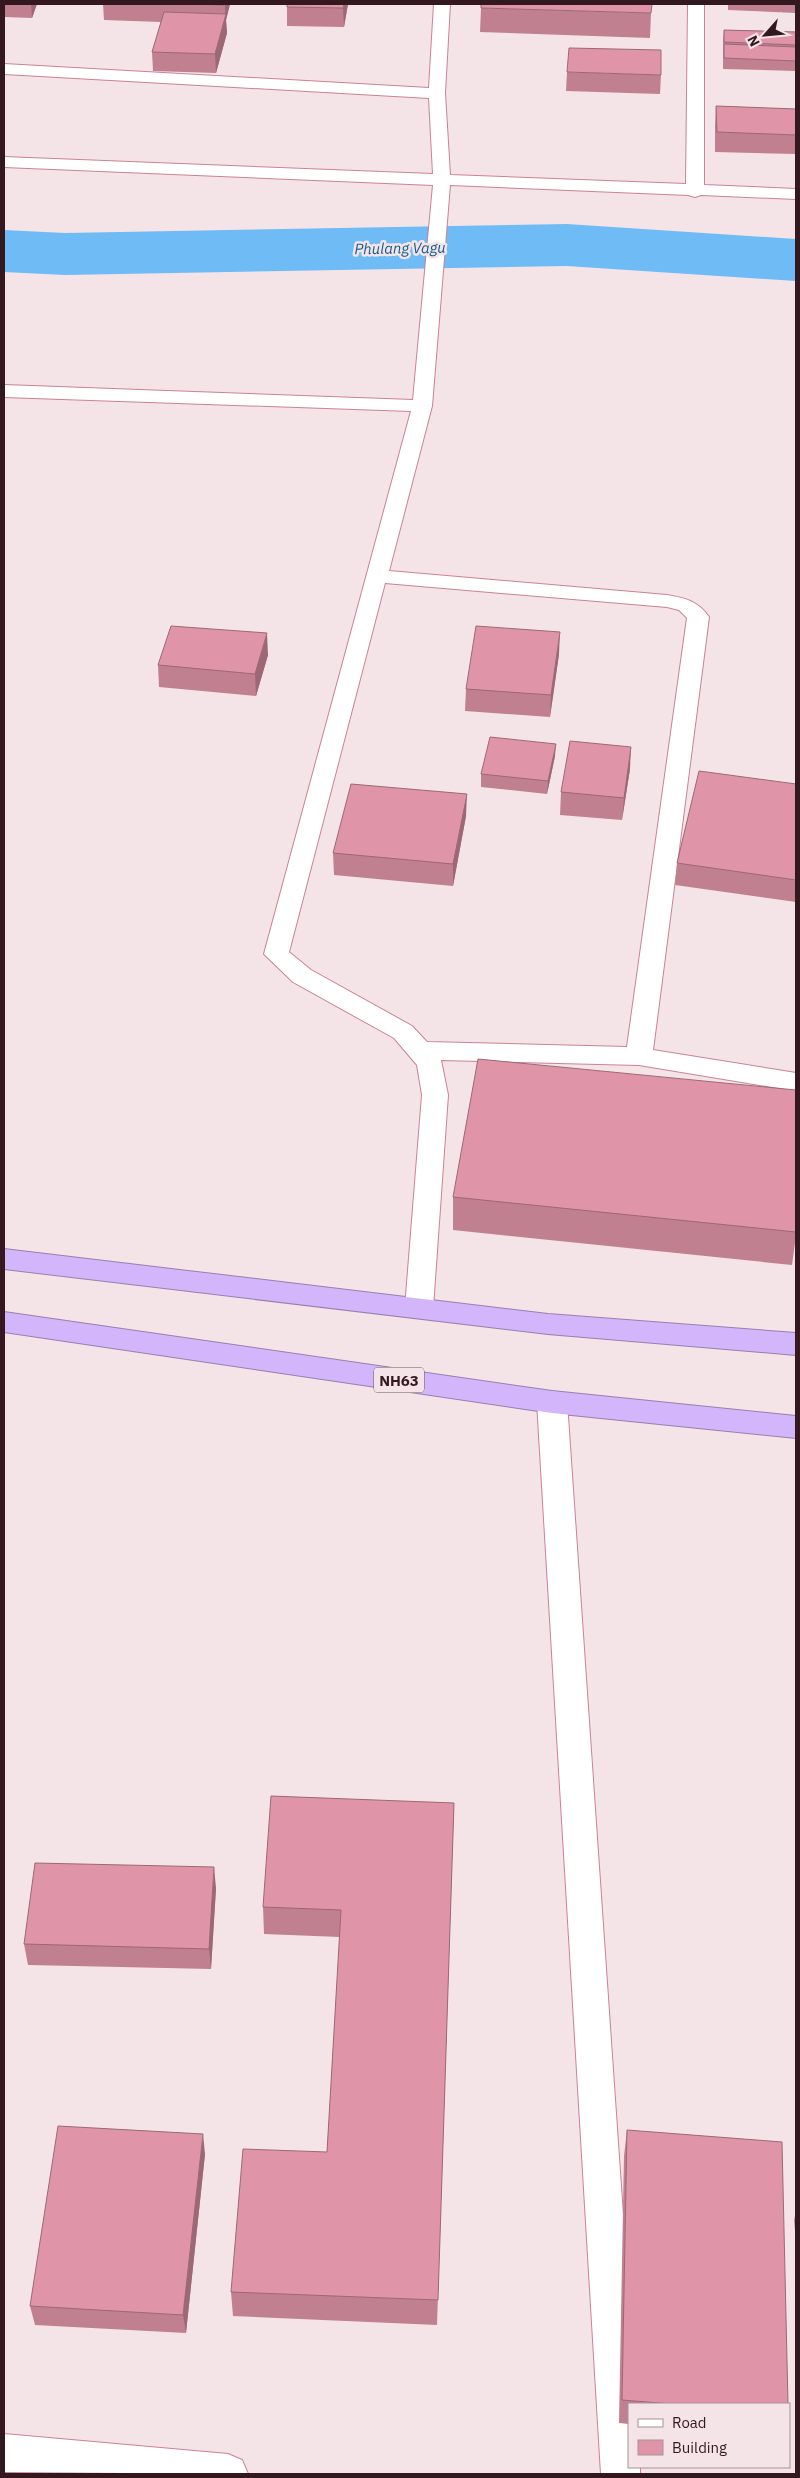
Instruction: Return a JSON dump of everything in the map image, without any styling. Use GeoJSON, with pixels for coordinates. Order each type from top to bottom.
{"type":"FeatureCollection","features":[{"type":"Feature","properties":{"kind":"highway"},"geometry":{"type":"LineString","coordinates":[[4,1259],[548,1324],[796,1344]]}},
{"type":"Feature","properties":{"kind":"highway","name":"NH63"},"geometry":{"type":"LineString","coordinates":[[4,1322],[552,1402],[796,1427]]}},
{"type":"Feature","properties":{"kind":"street"},"geometry":{"type":"LineString","coordinates":[[420,1308],[435,1095],[430,1064],[403,1032],[302,976],[276,954],[422,406],[442,180],[437,93],[442,4]]}},
{"type":"Feature","properties":{"kind":"street"},"geometry":{"type":"LineString","coordinates":[[695,192],[696,4]]}},
{"type":"Feature","properties":{"kind":"street"},"geometry":{"type":"LineString","coordinates":[[4,69],[437,93]]}},
{"type":"Feature","properties":{"kind":"street"},"geometry":{"type":"LineString","coordinates":[[4,162],[695,192],[796,194]]}},
{"type":"Feature","properties":{"kind":"street"},"geometry":{"type":"LineString","coordinates":[[4,391],[422,406]]}},
{"type":"Feature","properties":{"kind":"street"},"geometry":{"type":"LineString","coordinates":[[376,576],[677,602],[693,611],[698,618],[639,1056]]}},
{"type":"Feature","properties":{"kind":"street"},"geometry":{"type":"LineString","coordinates":[[420,1051],[639,1056],[796,1082]]}},
{"type":"Feature","properties":{"kind":"street"},"geometry":{"type":"LineString","coordinates":[[552,1402],[621,2474]]}},
{"type":"Feature","properties":{"kind":"street"},"geometry":{"type":"LineString","coordinates":[[4,2453],[228,2474]]}},
{"type":"Feature","properties":{"kind":"building"},"geometry":{"type":"Polygon","coordinates":[[[190,4],[225,4],[224,5],[190,4]]]}},
{"type":"Feature","properties":{"kind":"building"},"geometry":{"type":"Polygon","coordinates":[[[287,4],[344,4],[343,8],[287,7],[287,4]]]}},
{"type":"Feature","properties":{"kind":"building"},"geometry":{"type":"Polygon","coordinates":[[[481,4],[652,4],[651,13],[481,8],[481,4]]]}},
{"type":"Feature","properties":{"kind":"building"},"geometry":{"type":"Polygon","coordinates":[[[164,12],[226,14],[215,54],[152,52],[164,12]]]}},
{"type":"Feature","properties":{"kind":"building"},"geometry":{"type":"Polygon","coordinates":[[[724,30],[796,32],[796,45],[724,42],[724,30]]]}},
{"type":"Feature","properties":{"kind":"building"},"geometry":{"type":"Polygon","coordinates":[[[724,44],[796,47],[796,61],[724,58],[724,44]]]}},
{"type":"Feature","properties":{"kind":"building"},"geometry":{"type":"Polygon","coordinates":[[[569,48],[661,50],[661,75],[567,72],[569,48]]]}},
{"type":"Feature","properties":{"kind":"building"},"geometry":{"type":"Polygon","coordinates":[[[716,106],[796,109],[796,135],[717,132],[716,106]]]}},
{"type":"Feature","properties":{"kind":"building"},"geometry":{"type":"Polygon","coordinates":[[[171,626],[267,633],[255,674],[158,665],[171,626]]]}},
{"type":"Feature","properties":{"kind":"building"},"geometry":{"type":"Polygon","coordinates":[[[476,626],[560,632],[551,695],[466,689],[476,626]]]}},
{"type":"Feature","properties":{"kind":"building"},"geometry":{"type":"Polygon","coordinates":[[[490,737],[556,744],[548,781],[481,774],[490,737]]]}},
{"type":"Feature","properties":{"kind":"building"},"geometry":{"type":"Polygon","coordinates":[[[570,741],[631,747],[624,798],[561,792],[570,741]]]}},
{"type":"Feature","properties":{"kind":"building"},"geometry":{"type":"Polygon","coordinates":[[[699,771],[796,784],[796,880],[677,863],[699,771]]]}},
{"type":"Feature","properties":{"kind":"building"},"geometry":{"type":"Polygon","coordinates":[[[351,784],[467,794],[453,864],[333,853],[351,784]]]}},
{"type":"Feature","properties":{"kind":"building"},"geometry":{"type":"Polygon","coordinates":[[[478,1059],[796,1090],[796,1232],[453,1197],[478,1059]]]}},
{"type":"Feature","properties":{"kind":"building"},"geometry":{"type":"Polygon","coordinates":[[[271,1796],[454,1803],[438,2300],[231,2292],[243,2149],[327,2152],[341,1910],[263,1907],[271,1796]]]}},
{"type":"Feature","properties":{"kind":"building"},"geometry":{"type":"Polygon","coordinates":[[[35,1863],[214,1867],[209,1949],[24,1944],[35,1863]]]}},
{"type":"Feature","properties":{"kind":"building"},"geometry":{"type":"Polygon","coordinates":[[[58,2126],[203,2134],[183,2315],[30,2306],[58,2126]]]}},
{"type":"Feature","properties":{"kind":"building"},"geometry":{"type":"Polygon","coordinates":[[[627,2130],[782,2142],[788,2403],[660,2403],[622,2400],[627,2130]]]}},
{"type":"Feature","properties":{"kind":"waterway","name":"Phulang Vagu"},"geometry":{"type":"LineString","coordinates":[[4,251],[65,254],[567,245],[796,260]]}}]}
